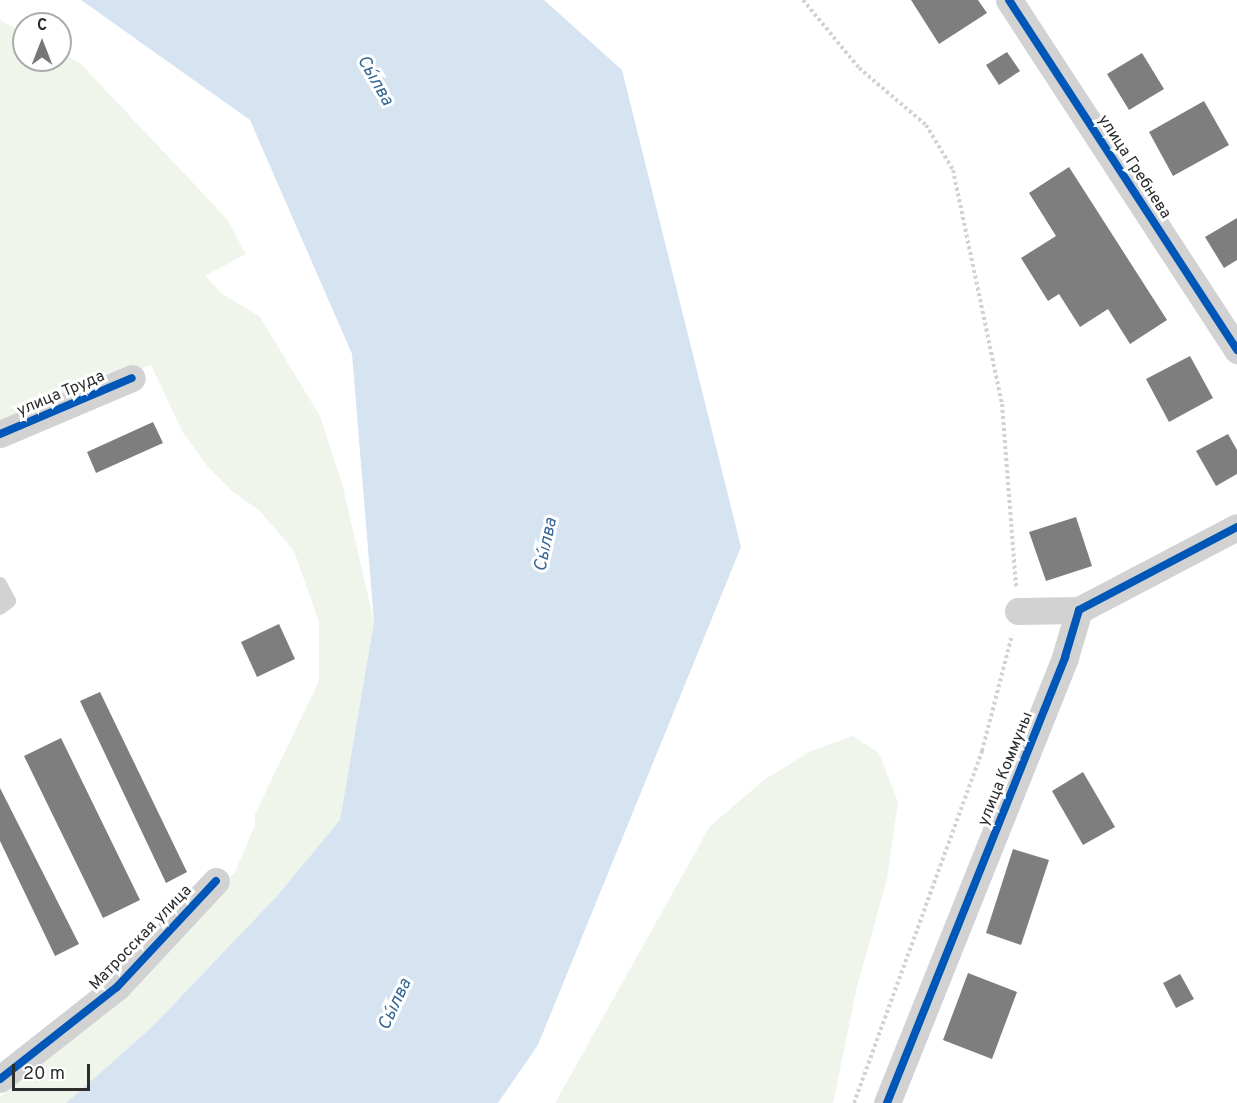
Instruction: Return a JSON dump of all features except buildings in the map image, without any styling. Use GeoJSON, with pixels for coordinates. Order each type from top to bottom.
{"type":"FeatureCollection","features":[{"type":"Feature","properties":{"kind":"street","name":"улица Гребнева"},"geometry":{"type":"LineString","coordinates":[[1009,0],[1237,350]]}},
{"type":"Feature","properties":{"kind":"street","name":"улица Труда"},"geometry":{"type":"LineString","coordinates":[[0,434],[132,378]]}},
{"type":"Feature","properties":{"kind":"street"},"geometry":{"type":"LineString","coordinates":[[1018,611],[1079,610],[1237,527]]}},
{"type":"Feature","properties":{"kind":"street","name":"улица Коммуны"},"geometry":{"type":"LineString","coordinates":[[887,1103],[1065,657],[1079,610]]}},
{"type":"Feature","properties":{"kind":"street","name":"Матросская улица"},"geometry":{"type":"LineString","coordinates":[[0,1079],[117,987],[216,881]]}},
{"type":"Feature","properties":{"kind":"lane"},"geometry":{"type":"LineString","coordinates":[[0,584],[9,602],[0,608]]}},
{"type":"Feature","properties":{"kind":"path"},"geometry":{"type":"LineString","coordinates":[[803,0],[859,68],[926,125],[953,171],[1002,405],[1018,611],[982,751],[854,1103]]}},
{"type":"Feature","properties":{"kind":"shaded area"},"geometry":{"type":"Polygon","coordinates":[[[0,20],[12,26],[12,72],[72,72],[72,59],[80,63],[227,219],[246,254],[205,276],[221,293],[260,317],[320,416],[343,487],[374,622],[340,820],[277,896],[151,1028],[66,1103],[0,1103],[0,1097],[75,1036],[235,872],[255,825],[255,814],[319,681],[319,622],[294,551],[259,510],[232,491],[209,468],[183,433],[151,365],[0,420],[0,20]]]}},
{"type":"Feature","properties":{"kind":"shaded area"},"geometry":{"type":"Polygon","coordinates":[[[853,736],[879,753],[898,802],[887,879],[857,987],[833,1103],[555,1103],[710,826],[764,780],[811,751],[853,736]]]}},
{"type":"Feature","properties":{"kind":"water","name":"Сы́лва"},"geometry":{"type":"Polygon","coordinates":[[[81,0],[544,0],[622,70],[741,547],[538,1045],[498,1103],[66,1103],[151,1028],[277,896],[340,820],[374,622],[352,354],[250,120],[81,0]]]}},
{"type":"Feature","properties":{"kind":"cycle path"},"geometry":{"type":"LineString","coordinates":[[1009,0],[1237,350]]}},
{"type":"Feature","properties":{"kind":"cycle path"},"geometry":{"type":"LineString","coordinates":[[0,434],[132,378]]}},
{"type":"Feature","properties":{"kind":"cycle path"},"geometry":{"type":"LineString","coordinates":[[887,1103],[1065,657],[1079,610],[1237,527]]}},
{"type":"Feature","properties":{"kind":"cycle path"},"geometry":{"type":"LineString","coordinates":[[0,1079],[117,987],[216,881]]}}]}
